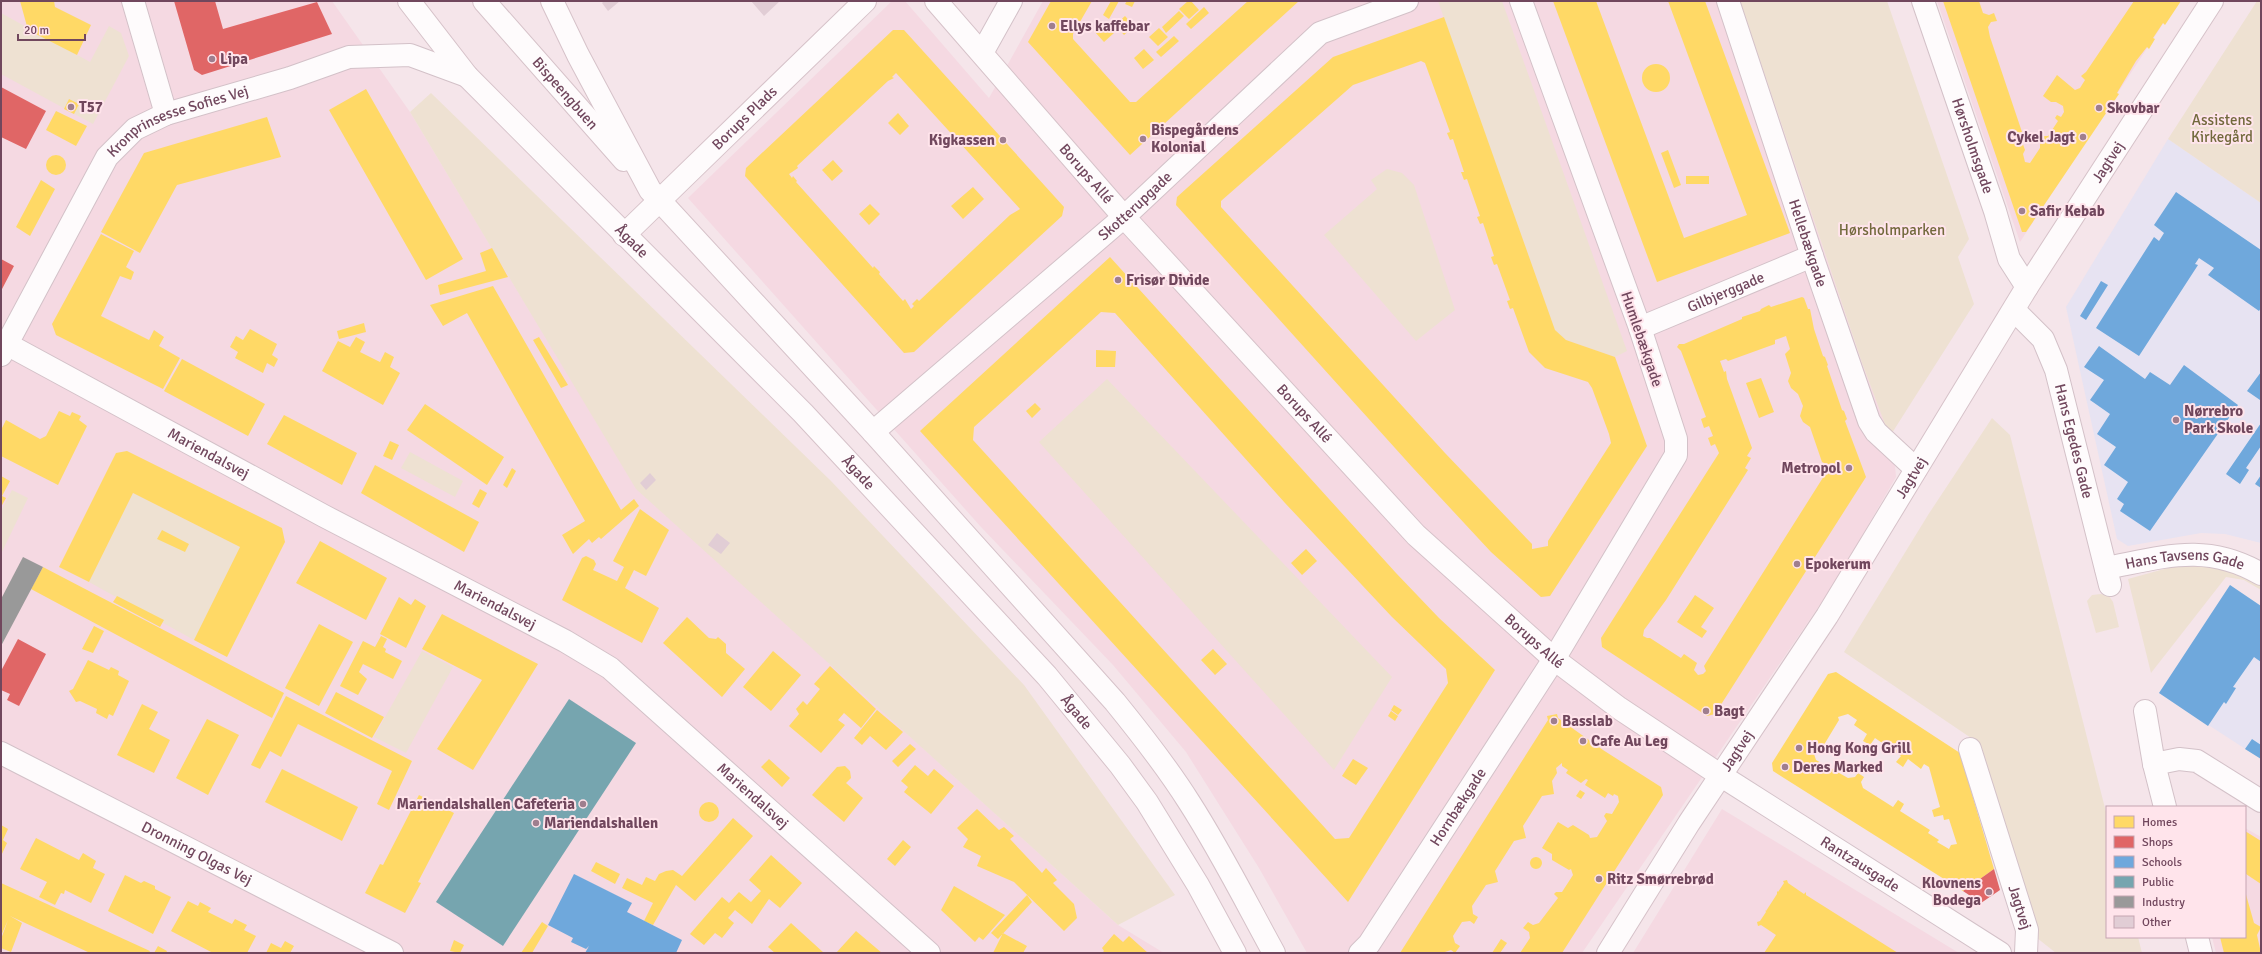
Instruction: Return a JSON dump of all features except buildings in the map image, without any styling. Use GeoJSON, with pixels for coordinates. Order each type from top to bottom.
{"type":"FeatureCollection","features":[{"type":"Feature","properties":{"kind":"street"},"geometry":{"type":"LineString","coordinates":[[133,1],[166,114]]}},
{"type":"Feature","properties":{"kind":"street","name":"Ågade"},"geometry":{"type":"LineString","coordinates":[[410,1],[431,32],[467,76],[803,413],[1048,676],[1120,765],[1147,802],[1198,885],[1235,953]]}},
{"type":"Feature","properties":{"kind":"street","name":"Bispeengbuen"},"geometry":{"type":"LineString","coordinates":[[484,1],[654,194]]}},
{"type":"Feature","properties":{"kind":"street"},"geometry":{"type":"LineString","coordinates":[[552,1],[654,194],[873,432],[1115,702],[1149,743],[1206,829],[1274,953]]}},
{"type":"Feature","properties":{"kind":"street","name":"Borups Plads"},"geometry":{"type":"LineString","coordinates":[[624,235],[654,194],[865,1]]}},
{"type":"Feature","properties":{"kind":"street","name":"Borups Allé"},"geometry":{"type":"LineString","coordinates":[[936,1],[1124,217],[1416,535],[1554,659],[1619,708],[1720,775]]}},
{"type":"Feature","properties":{"kind":"street"},"geometry":{"type":"LineString","coordinates":[[982,53],[1011,1]]}},
{"type":"Feature","properties":{"kind":"street","name":"Skotterupgade"},"geometry":{"type":"LineString","coordinates":[[873,432],[1124,217],[1320,32],[1407,1]]}},
{"type":"Feature","properties":{"kind":"street","name":"Humlebækgade"},"geometry":{"type":"LineString","coordinates":[[1521,1],[1640,328],[1676,439],[1676,455],[1554,659]]}},
{"type":"Feature","properties":{"kind":"street","name":"Hellebækgade"},"geometry":{"type":"LineString","coordinates":[[1728,1],[1812,256],[1869,421],[1876,432],[1916,469]]}},
{"type":"Feature","properties":{"kind":"street","name":"Hørsholmsgade"},"geometry":{"type":"LineString","coordinates":[[1923,1],[1995,211],[2009,259],[2027,287]]}},
{"type":"Feature","properties":{"kind":"street","name":"Jagtvej"},"geometry":{"type":"LineString","coordinates":[[1608,953],[1720,775],[1823,622],[2027,287],[2212,1]]}},
{"type":"Feature","properties":{"kind":"street","name":"Kronprinsesse Sofies Vej"},"geometry":{"type":"LineString","coordinates":[[3,347],[107,157],[135,129],[166,114],[290,78],[349,57],[410,55],[467,76]]}},
{"type":"Feature","properties":{"kind":"street","name":"Gilbjerggade"},"geometry":{"type":"LineString","coordinates":[[1640,328],[1812,256]]}},
{"type":"Feature","properties":{"kind":"street","name":"Hans Egedes Gade"},"geometry":{"type":"LineString","coordinates":[[2014,310],[2043,339],[2056,370],[2108,577]]}},
{"type":"Feature","properties":{"kind":"street","name":"Mariendalsvej"},"geometry":{"type":"LineString","coordinates":[[3,347],[565,641],[610,668],[929,953]]}},
{"type":"Feature","properties":{"kind":"street","name":"Hans Tavsens Gade"},"geometry":{"type":"LineString","coordinates":[[2108,577],[2183,554],[2217,555],[2246,565],[2261,574]]}},
{"type":"Feature","properties":{"kind":"street","name":"Hornbækgade"},"geometry":{"type":"LineString","coordinates":[[1360,953],[1368,944],[1554,659]]}},
{"type":"Feature","properties":{"kind":"street"},"geometry":{"type":"LineString","coordinates":[[2145,711],[2154,764],[2165,806]]}},
{"type":"Feature","properties":{"kind":"street","name":"Jagtvej"},"geometry":{"type":"LineString","coordinates":[[1970,749],[2027,930],[2026,953]]}},
{"type":"Feature","properties":{"kind":"street","name":"Dronning Olgas Vej"},"geometry":{"type":"LineString","coordinates":[[1,753],[392,953]]}},
{"type":"Feature","properties":{"kind":"street"},"geometry":{"type":"LineString","coordinates":[[2154,764],[2180,759],[2197,760],[2261,801]]}},
{"type":"Feature","properties":{"kind":"street","name":"Rantzausgade"},"geometry":{"type":"LineString","coordinates":[[1720,775],[2000,953]]}},
{"type":"Feature","properties":{"kind":"street"},"geometry":{"type":"LineString","coordinates":[[2197,938],[2201,953]]}},
{"type":"Feature","properties":{"kind":"shaded area"},"geometry":{"type":"Polygon","coordinates":[[[1,1],[332,1],[410,112],[637,489],[1118,925],[1164,953],[1,953],[1,1]]]}},
{"type":"Feature","properties":{"kind":"shaded area"},"geometry":{"type":"Polygon","coordinates":[[[892,1],[905,1],[989,98],[1043,1],[1740,1],[1862,363],[1886,426],[1892,433],[1896,477],[1834,584],[1582,953],[1307,953],[1259,868],[1186,752],[1113,665],[981,527],[688,198],[892,1]]]}},
{"type":"Feature","properties":{"kind":"shaded area"},"geometry":{"type":"Polygon","coordinates":[[[1937,1],[2178,1],[2020,242],[1937,1]]]}},
{"type":"Feature","properties":{"kind":"shaded area","name":"Nørrebro Park Skole"},"geometry":{"type":"Polygon","coordinates":[[[2168,139],[2261,203],[2261,543],[2225,534],[2201,533],[2128,546],[2117,539],[2066,307],[2168,139]]]}},
{"type":"Feature","properties":{"kind":"shaded area"},"geometry":{"type":"Polygon","coordinates":[[[2230,585],[2261,606],[2261,759],[2159,693],[2230,585]]]}},
{"type":"Feature","properties":{"kind":"shaded area"},"geometry":{"type":"Polygon","coordinates":[[[1722,809],[1959,953],[1633,953],[1722,809]]]}},
{"type":"Feature","properties":{"kind":"shaded area"},"geometry":{"type":"Polygon","coordinates":[[[2246,829],[2261,837],[2261,953],[2216,953],[2212,938],[2246,938],[2246,829]]]}},
{"type":"Feature","properties":{"kind":"green space"},"geometry":{"type":"Polygon","coordinates":[[[1438,1],[1502,1],[1627,351],[1615,357],[1566,340],[1555,330],[1438,1]]]}},
{"type":"Feature","properties":{"kind":"green space","name":"Hørsholmparken"},"geometry":{"type":"Polygon","coordinates":[[[1740,1],[1887,1],[1969,239],[1958,257],[1974,304],[1892,433],[1886,427],[1862,363],[1740,1]]]}},
{"type":"Feature","properties":{"kind":"green space","name":"Assistens Kirkegård"},"geometry":{"type":"Polygon","coordinates":[[[2257,1],[2261,1],[2261,203],[2168,139],[2257,1]]]}},
{"type":"Feature","properties":{"kind":"green space"},"geometry":{"type":"Polygon","coordinates":[[[1,13],[90,62],[109,26],[121,33],[129,56],[93,124],[1,74],[1,13]]]}},
{"type":"Feature","properties":{"kind":"green space"},"geometry":{"type":"Polygon","coordinates":[[[431,93],[831,481],[1024,685],[1175,895],[1118,925],[636,489],[410,112],[431,93]]]}},
{"type":"Feature","properties":{"kind":"green space"},"geometry":{"type":"Polygon","coordinates":[[[1387,169],[1402,173],[1414,185],[1455,310],[1416,341],[1324,235],[1377,189],[1371,180],[1387,169]]]}},
{"type":"Feature","properties":{"kind":"green space"},"geometry":{"type":"Polygon","coordinates":[[[1107,379],[1392,677],[1334,770],[1039,442],[1107,379]]]}},
{"type":"Feature","properties":{"kind":"green space"},"geometry":{"type":"Polygon","coordinates":[[[1992,418],[2010,435],[2106,812],[2106,938],[2138,938],[2142,953],[2056,953],[2037,938],[1977,742],[1844,652],[1928,515],[1992,418]]]}},
{"type":"Feature","properties":{"kind":"green space"},"geometry":{"type":"Polygon","coordinates":[[[410,452],[463,481],[455,497],[401,468],[410,452]]]}},
{"type":"Feature","properties":{"kind":"green space"},"geometry":{"type":"Polygon","coordinates":[[[12,490],[28,498],[1,554],[1,511],[12,490]]]}},
{"type":"Feature","properties":{"kind":"green space"},"geometry":{"type":"Polygon","coordinates":[[[133,493],[240,547],[194,640],[89,582],[133,493]]]}},
{"type":"Feature","properties":{"kind":"green space"},"geometry":{"type":"Polygon","coordinates":[[[2194,564],[2232,569],[2261,584],[2261,590],[2244,580],[2226,577],[2151,673],[2128,579],[2175,566],[2194,564]]]}},
{"type":"Feature","properties":{"kind":"green space"},"geometry":{"type":"Polygon","coordinates":[[[2101,594],[2109,596],[2113,602],[2119,627],[2096,633],[2087,601],[2092,595],[2101,594]]]}},
{"type":"Feature","properties":{"kind":"green space"},"geometry":{"type":"Polygon","coordinates":[[[422,651],[453,667],[406,753],[374,737],[422,651]]]}},
{"type":"Feature","properties":{"kind":"place","name":"Ellys kaffebar"},"geometry":{"type":"Point","coordinates":[1052,26]}},
{"type":"Feature","properties":{"kind":"place","name":"Lipa"},"geometry":{"type":"Point","coordinates":[212,59]}},
{"type":"Feature","properties":{"kind":"place","name":"T57"},"geometry":{"type":"Point","coordinates":[71,107]}},
{"type":"Feature","properties":{"kind":"place","name":"Skovbar"},"geometry":{"type":"Point","coordinates":[2099,108]}},
{"type":"Feature","properties":{"kind":"place","name":"Cykel Jagt"},"geometry":{"type":"Point","coordinates":[2083,137]}},
{"type":"Feature","properties":{"kind":"place","name":"Bispegårdens Kolonial"},"geometry":{"type":"Point","coordinates":[1143,139]}},
{"type":"Feature","properties":{"kind":"place","name":"Kigkassen"},"geometry":{"type":"Point","coordinates":[1003,140]}},
{"type":"Feature","properties":{"kind":"place","name":"Safir Kebab"},"geometry":{"type":"Point","coordinates":[2022,211]}},
{"type":"Feature","properties":{"kind":"place","name":"Frisør Divide"},"geometry":{"type":"Point","coordinates":[1118,280]}},
{"type":"Feature","properties":{"kind":"place","name":"Nørrebro Park Skole"},"geometry":{"type":"Point","coordinates":[2176,420]}},
{"type":"Feature","properties":{"kind":"place","name":"Metropol"},"geometry":{"type":"Point","coordinates":[1849,468]}},
{"type":"Feature","properties":{"kind":"place","name":"Epokerum"},"geometry":{"type":"Point","coordinates":[1797,564]}},
{"type":"Feature","properties":{"kind":"place","name":"Bagt"},"geometry":{"type":"Point","coordinates":[1706,711]}},
{"type":"Feature","properties":{"kind":"place","name":"Basslab"},"geometry":{"type":"Point","coordinates":[1554,721]}},
{"type":"Feature","properties":{"kind":"place","name":"Cafe Au Leg"},"geometry":{"type":"Point","coordinates":[1583,741]}},
{"type":"Feature","properties":{"kind":"place","name":"Hong Kong Grill"},"geometry":{"type":"Point","coordinates":[1799,748]}},
{"type":"Feature","properties":{"kind":"place","name":"Deres Marked"},"geometry":{"type":"Point","coordinates":[1785,767]}},
{"type":"Feature","properties":{"kind":"place","name":"Mariendalshallen Cafeteria"},"geometry":{"type":"Point","coordinates":[583,804]}},
{"type":"Feature","properties":{"kind":"place","name":"Mariendalshallen"},"geometry":{"type":"Point","coordinates":[536,823]}},
{"type":"Feature","properties":{"kind":"place","name":"Ritz Smørrebrød"},"geometry":{"type":"Point","coordinates":[1599,879]}},
{"type":"Feature","properties":{"kind":"place","name":"Klovnens Bodega"},"geometry":{"type":"Point","coordinates":[1989,892]}}]}
